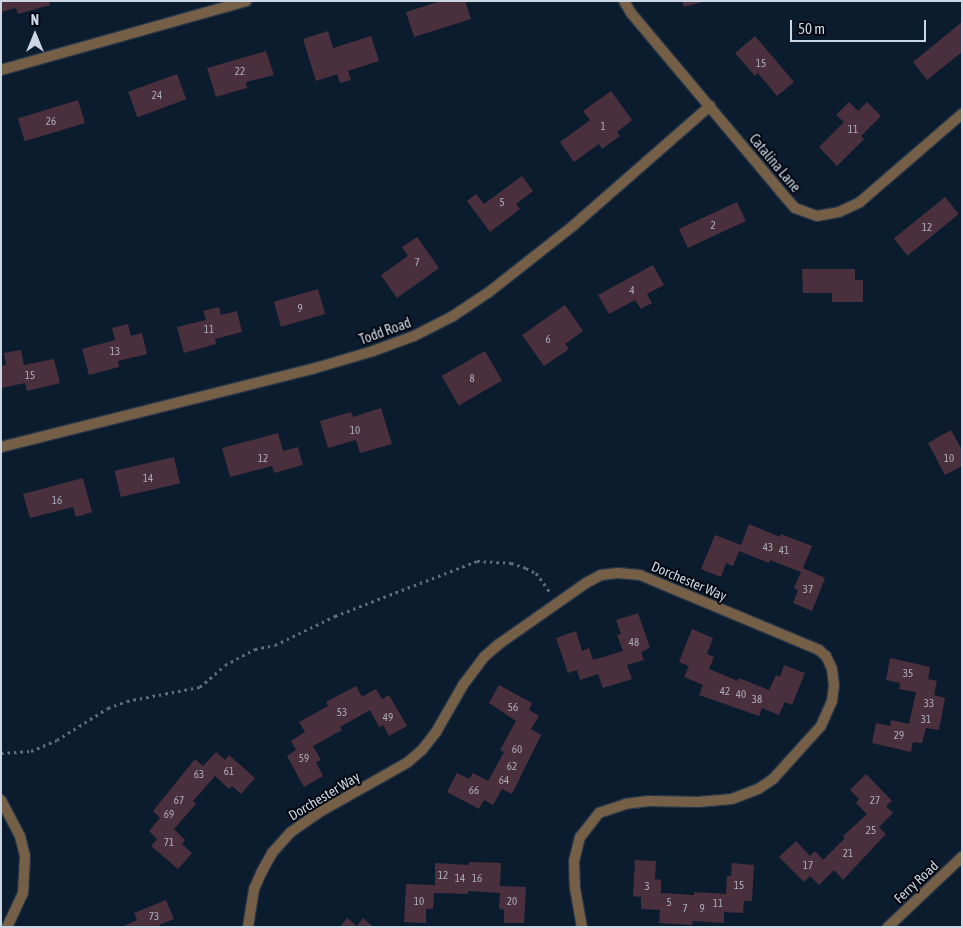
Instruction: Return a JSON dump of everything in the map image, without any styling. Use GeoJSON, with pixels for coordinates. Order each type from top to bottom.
{"type":"FeatureCollection","features":[{"type":"Feature","properties":{"kind":"street"},"geometry":{"type":"LineString","coordinates":[[1,70],[247,1]]}},
{"type":"Feature","properties":{"kind":"street","name":"Catalina Lane"},"geometry":{"type":"LineString","coordinates":[[624,1],[631,13],[795,208],[817,216],[839,212],[860,202],[962,114]]}},
{"type":"Feature","properties":{"kind":"street","name":"Todd Road"},"geometry":{"type":"LineString","coordinates":[[1,447],[312,369],[373,351],[414,336],[453,316],[489,292],[574,225],[710,106]]}},
{"type":"Feature","properties":{"kind":"street","name":"Dorchester Way"},"geometry":{"type":"LineString","coordinates":[[248,927],[252,899],[261,873],[272,853],[291,832],[318,812],[408,762],[436,732],[463,685],[484,657],[499,644],[557,603],[601,575],[618,573],[640,575],[819,650],[826,656],[832,669],[834,685],[832,701],[821,726],[773,778],[758,789],[718,802],[649,801],[626,804],[599,813],[580,837],[574,861],[575,888],[582,927]]}},
{"type":"Feature","properties":{"kind":"street"},"geometry":{"type":"LineString","coordinates":[[1,800],[20,836],[25,856],[23,894],[7,927]]}},
{"type":"Feature","properties":{"kind":"street","name":"Ferry Road"},"geometry":{"type":"LineString","coordinates":[[888,927],[962,857]]}},
{"type":"Feature","properties":{"kind":"path"},"geometry":{"type":"LineString","coordinates":[[1,753],[31,751],[56,740],[108,708],[127,701],[200,687],[225,665],[256,649],[275,645],[334,616],[477,562],[511,563],[536,573],[557,603]]}},
{"type":"Feature","properties":{"kind":"building"},"geometry":{"type":"Polygon","coordinates":[[[1,1],[49,1],[50,5],[18,14],[16,8],[1,12],[1,1]]]}},
{"type":"Feature","properties":{"kind":"building"},"geometry":{"type":"Polygon","coordinates":[[[441,1],[465,1],[471,19],[414,37],[406,12],[441,1]]]}},
{"type":"Feature","properties":{"kind":"building"},"geometry":{"type":"Polygon","coordinates":[[[682,1],[703,1],[703,2],[684,7],[682,1]]]}},
{"type":"Feature","properties":{"kind":"building"},"geometry":{"type":"Polygon","coordinates":[[[962,22],[962,52],[927,80],[913,62],[962,22]]]}},
{"type":"Feature","properties":{"kind":"building"},"geometry":{"type":"Polygon","coordinates":[[[328,31],[333,48],[371,36],[379,61],[348,71],[351,80],[340,83],[337,74],[316,81],[303,39],[328,31]]]}},
{"type":"Feature","properties":{"kind":"building"},"geometry":{"type":"Polygon","coordinates":[[[755,36],[794,82],[777,96],[758,73],[755,76],[735,53],[755,36]]]}},
{"type":"Feature","properties":{"kind":"building"},"geometry":{"type":"Polygon","coordinates":[[[266,51],[274,75],[246,82],[247,88],[216,97],[207,68],[266,51]]]}},
{"type":"Feature","properties":{"kind":"building"},"geometry":{"type":"Polygon","coordinates":[[[177,74],[186,99],[137,117],[128,92],[177,74]]]}},
{"type":"Feature","properties":{"kind":"building"},"geometry":{"type":"Polygon","coordinates":[[[611,91],[632,120],[617,132],[620,136],[602,149],[599,144],[574,162],[560,142],[590,120],[583,111],[611,91]]]}},
{"type":"Feature","properties":{"kind":"building"},"geometry":{"type":"Polygon","coordinates":[[[78,100],[85,123],[25,141],[18,118],[78,100]]]}},
{"type":"Feature","properties":{"kind":"building"},"geometry":{"type":"Polygon","coordinates":[[[849,102],[858,111],[867,102],[881,116],[861,136],[864,139],[837,166],[819,147],[844,122],[836,115],[849,102]]]}},
{"type":"Feature","properties":{"kind":"building"},"geometry":{"type":"Polygon","coordinates":[[[522,176],[533,191],[516,204],[520,209],[490,232],[467,201],[476,194],[484,204],[522,176]]]}},
{"type":"Feature","properties":{"kind":"building"},"geometry":{"type":"Polygon","coordinates":[[[945,197],[959,214],[908,256],[894,239],[945,197]]]}},
{"type":"Feature","properties":{"kind":"building"},"geometry":{"type":"Polygon","coordinates":[[[737,202],[746,221],[688,248],[679,229],[737,202]]]}},
{"type":"Feature","properties":{"kind":"building"},"geometry":{"type":"Polygon","coordinates":[[[417,237],[439,268],[397,298],[381,275],[408,256],[402,247],[417,237]]]}},
{"type":"Feature","properties":{"kind":"building"},"geometry":{"type":"Polygon","coordinates":[[[653,265],[664,285],[647,294],[652,303],[641,309],[635,300],[609,314],[598,295],[653,265]]]}},
{"type":"Feature","properties":{"kind":"building"},"geometry":{"type":"Polygon","coordinates":[[[802,269],[855,269],[855,280],[863,280],[863,302],[832,302],[832,293],[803,293],[802,269]]]}},
{"type":"Feature","properties":{"kind":"building"},"geometry":{"type":"Polygon","coordinates":[[[318,289],[325,314],[281,327],[274,302],[318,289]]]}},
{"type":"Feature","properties":{"kind":"building"},"geometry":{"type":"Polygon","coordinates":[[[565,305],[583,331],[565,344],[569,349],[544,366],[522,335],[565,305]]]}},
{"type":"Feature","properties":{"kind":"building"},"geometry":{"type":"Polygon","coordinates":[[[219,307],[221,315],[237,311],[242,332],[215,339],[216,344],[184,353],[177,327],[206,320],[203,311],[219,307]]]}},
{"type":"Feature","properties":{"kind":"building"},"geometry":{"type":"Polygon","coordinates":[[[128,324],[131,336],[142,333],[147,354],[118,361],[119,367],[89,375],[82,349],[115,340],[112,328],[128,324]]]}},
{"type":"Feature","properties":{"kind":"building"},"geometry":{"type":"Polygon","coordinates":[[[21,350],[24,365],[54,359],[60,383],[27,391],[25,383],[1,388],[1,366],[6,365],[4,353],[21,350]]]}},
{"type":"Feature","properties":{"kind":"building"},"geometry":{"type":"Polygon","coordinates":[[[485,351],[502,380],[459,405],[442,376],[485,351]]]}},
{"type":"Feature","properties":{"kind":"building"},"geometry":{"type":"Polygon","coordinates":[[[381,408],[392,444],[360,453],[356,440],[328,448],[320,421],[351,412],[353,417],[381,408]]]}},
{"type":"Feature","properties":{"kind":"building"},"geometry":{"type":"Polygon","coordinates":[[[951,430],[962,450],[962,466],[945,475],[928,443],[951,430]]]}},
{"type":"Feature","properties":{"kind":"building"},"geometry":{"type":"Polygon","coordinates":[[[278,433],[283,451],[298,447],[303,465],[274,473],[272,466],[230,477],[222,448],[278,433]]]}},
{"type":"Feature","properties":{"kind":"building"},"geometry":{"type":"Polygon","coordinates":[[[174,457],[180,483],[121,497],[115,471],[174,457]]]}},
{"type":"Feature","properties":{"kind":"building"},"geometry":{"type":"Polygon","coordinates":[[[83,478],[92,512],[76,517],[73,507],[30,518],[23,494],[83,478]]]}},
{"type":"Feature","properties":{"kind":"building"},"geometry":{"type":"Polygon","coordinates":[[[749,524],[780,537],[781,534],[812,546],[803,568],[825,578],[812,611],[793,603],[798,590],[794,588],[801,572],[770,560],[769,563],[739,551],[733,566],[726,563],[721,577],[701,569],[715,535],[741,545],[749,524]]]}},
{"type":"Feature","properties":{"kind":"building"},"geometry":{"type":"Polygon","coordinates":[[[638,613],[650,648],[641,652],[644,660],[627,665],[632,679],[603,688],[598,674],[580,680],[577,670],[568,673],[556,638],[576,631],[582,651],[589,648],[593,660],[623,651],[617,635],[621,634],[616,620],[638,613]]]}},
{"type":"Feature","properties":{"kind":"building"},"geometry":{"type":"Polygon","coordinates":[[[692,629],[713,638],[707,654],[714,657],[709,669],[738,681],[739,678],[769,690],[776,675],[780,677],[784,665],[805,673],[792,705],[785,702],[779,715],[762,708],[759,716],[699,695],[703,685],[684,677],[689,666],[679,662],[692,629]]]}},
{"type":"Feature","properties":{"kind":"building"},"geometry":{"type":"Polygon","coordinates":[[[890,658],[930,667],[928,679],[937,681],[934,695],[945,698],[939,730],[926,728],[922,743],[913,742],[911,752],[872,743],[876,723],[890,726],[891,720],[909,724],[916,692],[899,689],[900,683],[886,680],[890,658]]]}},
{"type":"Feature","properties":{"kind":"building"},"geometry":{"type":"Polygon","coordinates":[[[499,685],[532,703],[529,710],[539,716],[531,729],[541,735],[512,794],[502,789],[493,805],[484,800],[479,809],[447,792],[457,773],[469,779],[473,773],[488,781],[504,752],[500,750],[516,721],[489,703],[499,685]]]}},
{"type":"Feature","properties":{"kind":"building"},"geometry":{"type":"Polygon","coordinates":[[[356,686],[362,697],[376,689],[382,699],[389,695],[407,726],[389,736],[383,725],[379,727],[370,710],[340,727],[342,730],[313,746],[321,760],[316,762],[323,776],[304,787],[287,756],[296,750],[291,741],[305,732],[299,722],[328,706],[326,702],[356,686]]]}},
{"type":"Feature","properties":{"kind":"building"},"geometry":{"type":"Polygon","coordinates":[[[216,752],[225,760],[229,755],[255,778],[241,794],[232,786],[229,789],[215,776],[193,801],[196,804],[174,829],[185,840],[182,844],[192,853],[178,869],[151,846],[157,839],[149,831],[160,818],[153,811],[195,759],[203,766],[216,752]]]}},
{"type":"Feature","properties":{"kind":"building"},"geometry":{"type":"Polygon","coordinates":[[[866,774],[892,801],[886,806],[893,813],[879,827],[886,834],[843,880],[834,870],[819,885],[810,876],[804,882],[779,857],[796,841],[810,856],[815,851],[823,860],[845,838],[843,836],[867,814],[856,803],[859,799],[850,790],[866,774]]]}},
{"type":"Feature","properties":{"kind":"building"},"geometry":{"type":"Polygon","coordinates":[[[635,860],[656,861],[655,879],[661,880],[661,893],[694,895],[694,892],[726,894],[727,876],[731,876],[732,863],[754,865],[752,901],[744,901],[743,913],[724,912],[724,923],[693,921],[692,925],[659,923],[660,910],[641,909],[641,897],[633,896],[635,860]]]}},
{"type":"Feature","properties":{"kind":"building"},"geometry":{"type":"Polygon","coordinates":[[[469,862],[501,863],[500,886],[526,887],[524,923],[504,923],[504,910],[499,909],[500,893],[468,891],[468,894],[434,893],[433,909],[426,909],[426,923],[404,922],[406,884],[435,885],[435,863],[469,865],[469,862]]]}},
{"type":"Feature","properties":{"kind":"building"},"geometry":{"type":"Polygon","coordinates":[[[166,900],[174,919],[159,925],[160,927],[122,927],[137,920],[134,913],[166,900]]]}},
{"type":"Feature","properties":{"kind":"building"},"geometry":{"type":"Polygon","coordinates":[[[347,918],[357,926],[363,918],[373,927],[340,927],[347,918]]]}}]}
